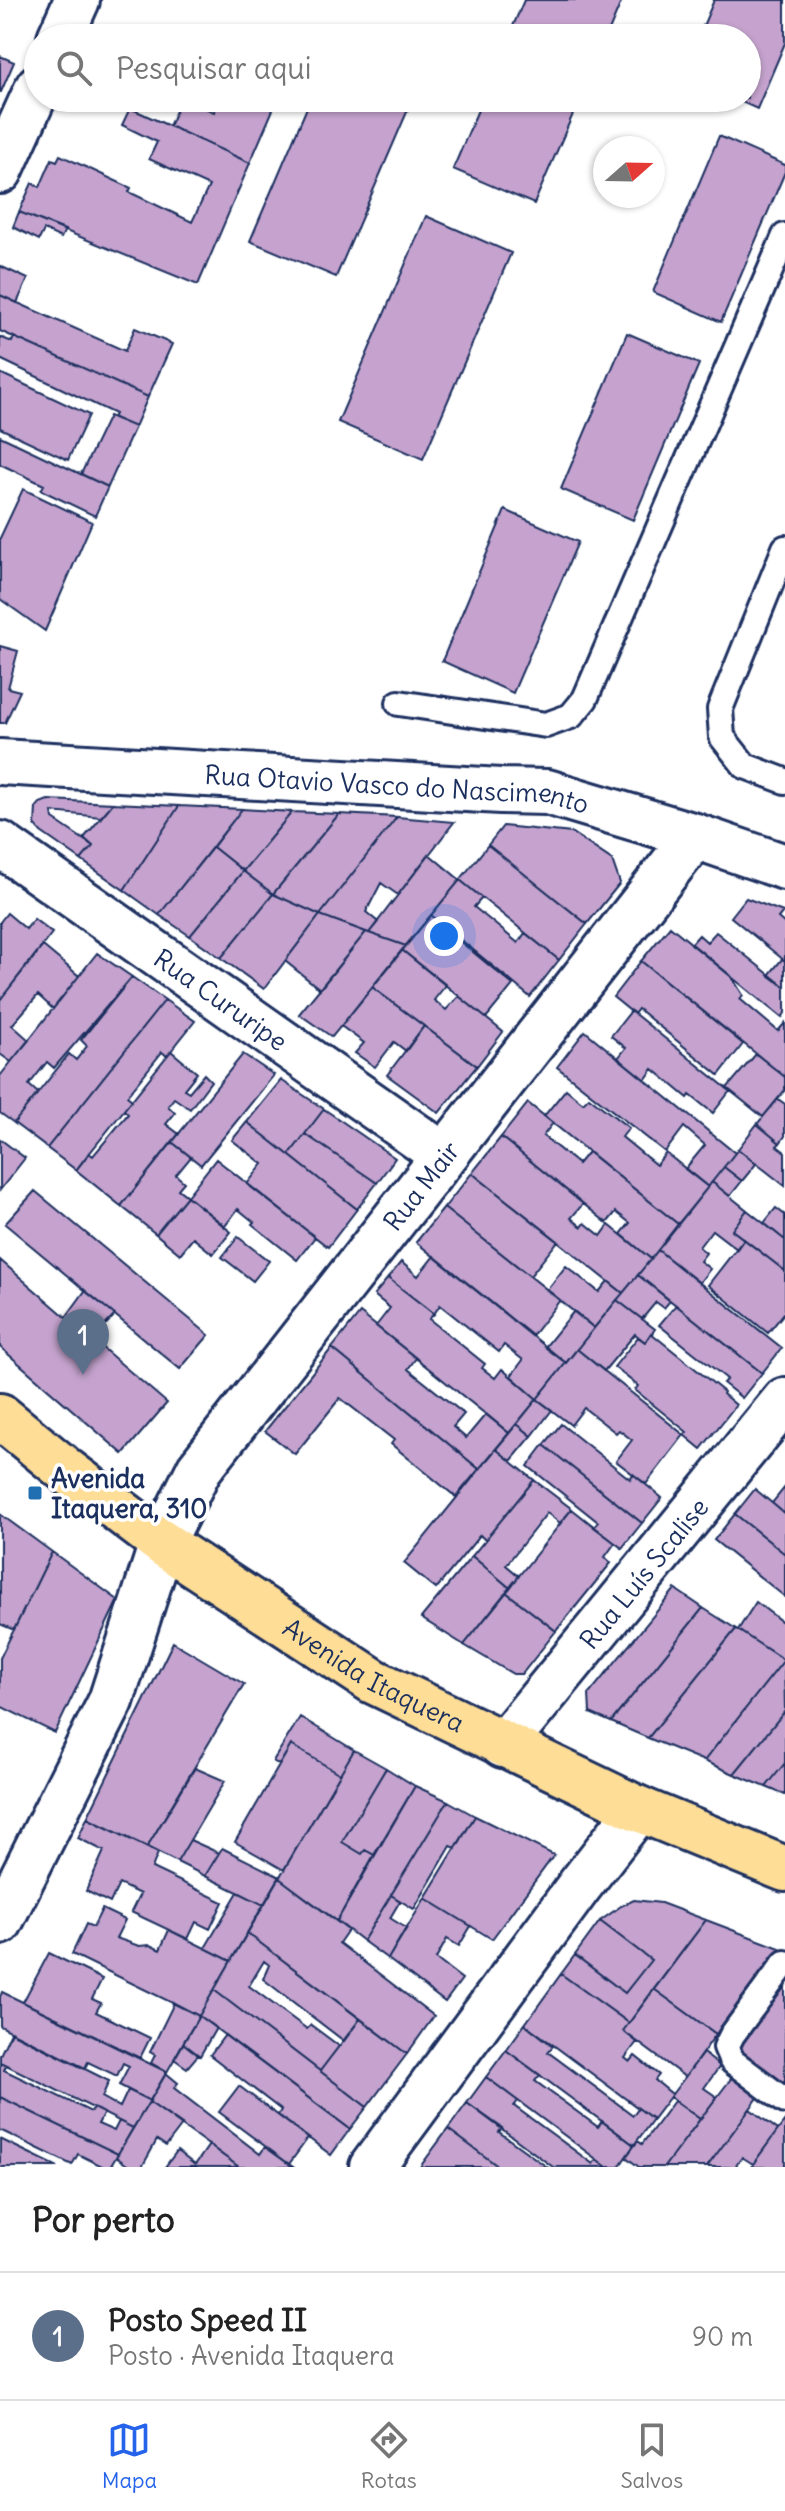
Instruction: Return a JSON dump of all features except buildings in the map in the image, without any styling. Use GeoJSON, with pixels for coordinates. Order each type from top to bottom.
{"type":"FeatureCollection","features":[{"type":"Feature","properties":{"kind":"main road","name":"Avenida Itaquera"},"geometry":{"type":"LineString","coordinates":[[0,1416],[162,1543],[373,1681],[639,1809],[785,1869]]}},
{"type":"Feature","properties":{"kind":"street"},"geometry":{"type":"LineString","coordinates":[[66,24],[77,0]]}},
{"type":"Feature","properties":{"kind":"street"},"geometry":{"type":"LineString","coordinates":[[0,171],[27,112]]}},
{"type":"Feature","properties":{"kind":"street","name":"Rua Otavio Vasco do Nascimento"},"geometry":{"type":"LineString","coordinates":[[0,762],[547,792],[695,836],[785,867]]}},
{"type":"Feature","properties":{"kind":"street","name":"Rua Mair"},"geometry":{"type":"LineString","coordinates":[[0,1922],[111,1701],[162,1543],[199,1469],[695,836]]}},
{"type":"Feature","properties":{"kind":"street","name":"Rua Cururipe"},"geometry":{"type":"LineString","coordinates":[[0,844],[443,1155]]}},
{"type":"Feature","properties":{"kind":"street","name":"Rua Luís Scalise"},"geometry":{"type":"LineString","coordinates":[[503,1745],[785,1400]]}},
{"type":"Feature","properties":{"kind":"street"},"geometry":{"type":"LineString","coordinates":[[372,2167],[639,1809]]}},
{"type":"Feature","properties":{"kind":"lane"},"geometry":{"type":"LineString","coordinates":[[399,703],[546,725],[571,716],[585,699],[785,236]]}},
{"type":"Feature","properties":{"kind":"lane"},"geometry":{"type":"LineString","coordinates":[[785,548],[720,709],[722,737],[745,766],[785,781]]}},
{"type":"Feature","properties":{"kind":"lane"},"geometry":{"type":"LineString","coordinates":[[785,1963],[726,2047],[732,2061],[785,2101]]}},
{"type":"Feature","properties":{"kind":"place","name":"Posto Speed II"},"geometry":{"type":"Point","coordinates":[83,1375]}},
{"type":"Feature","properties":{"kind":"place","name":"Avenida Itaquera, 310"},"geometry":{"type":"Point","coordinates":[35,1493]}}]}
